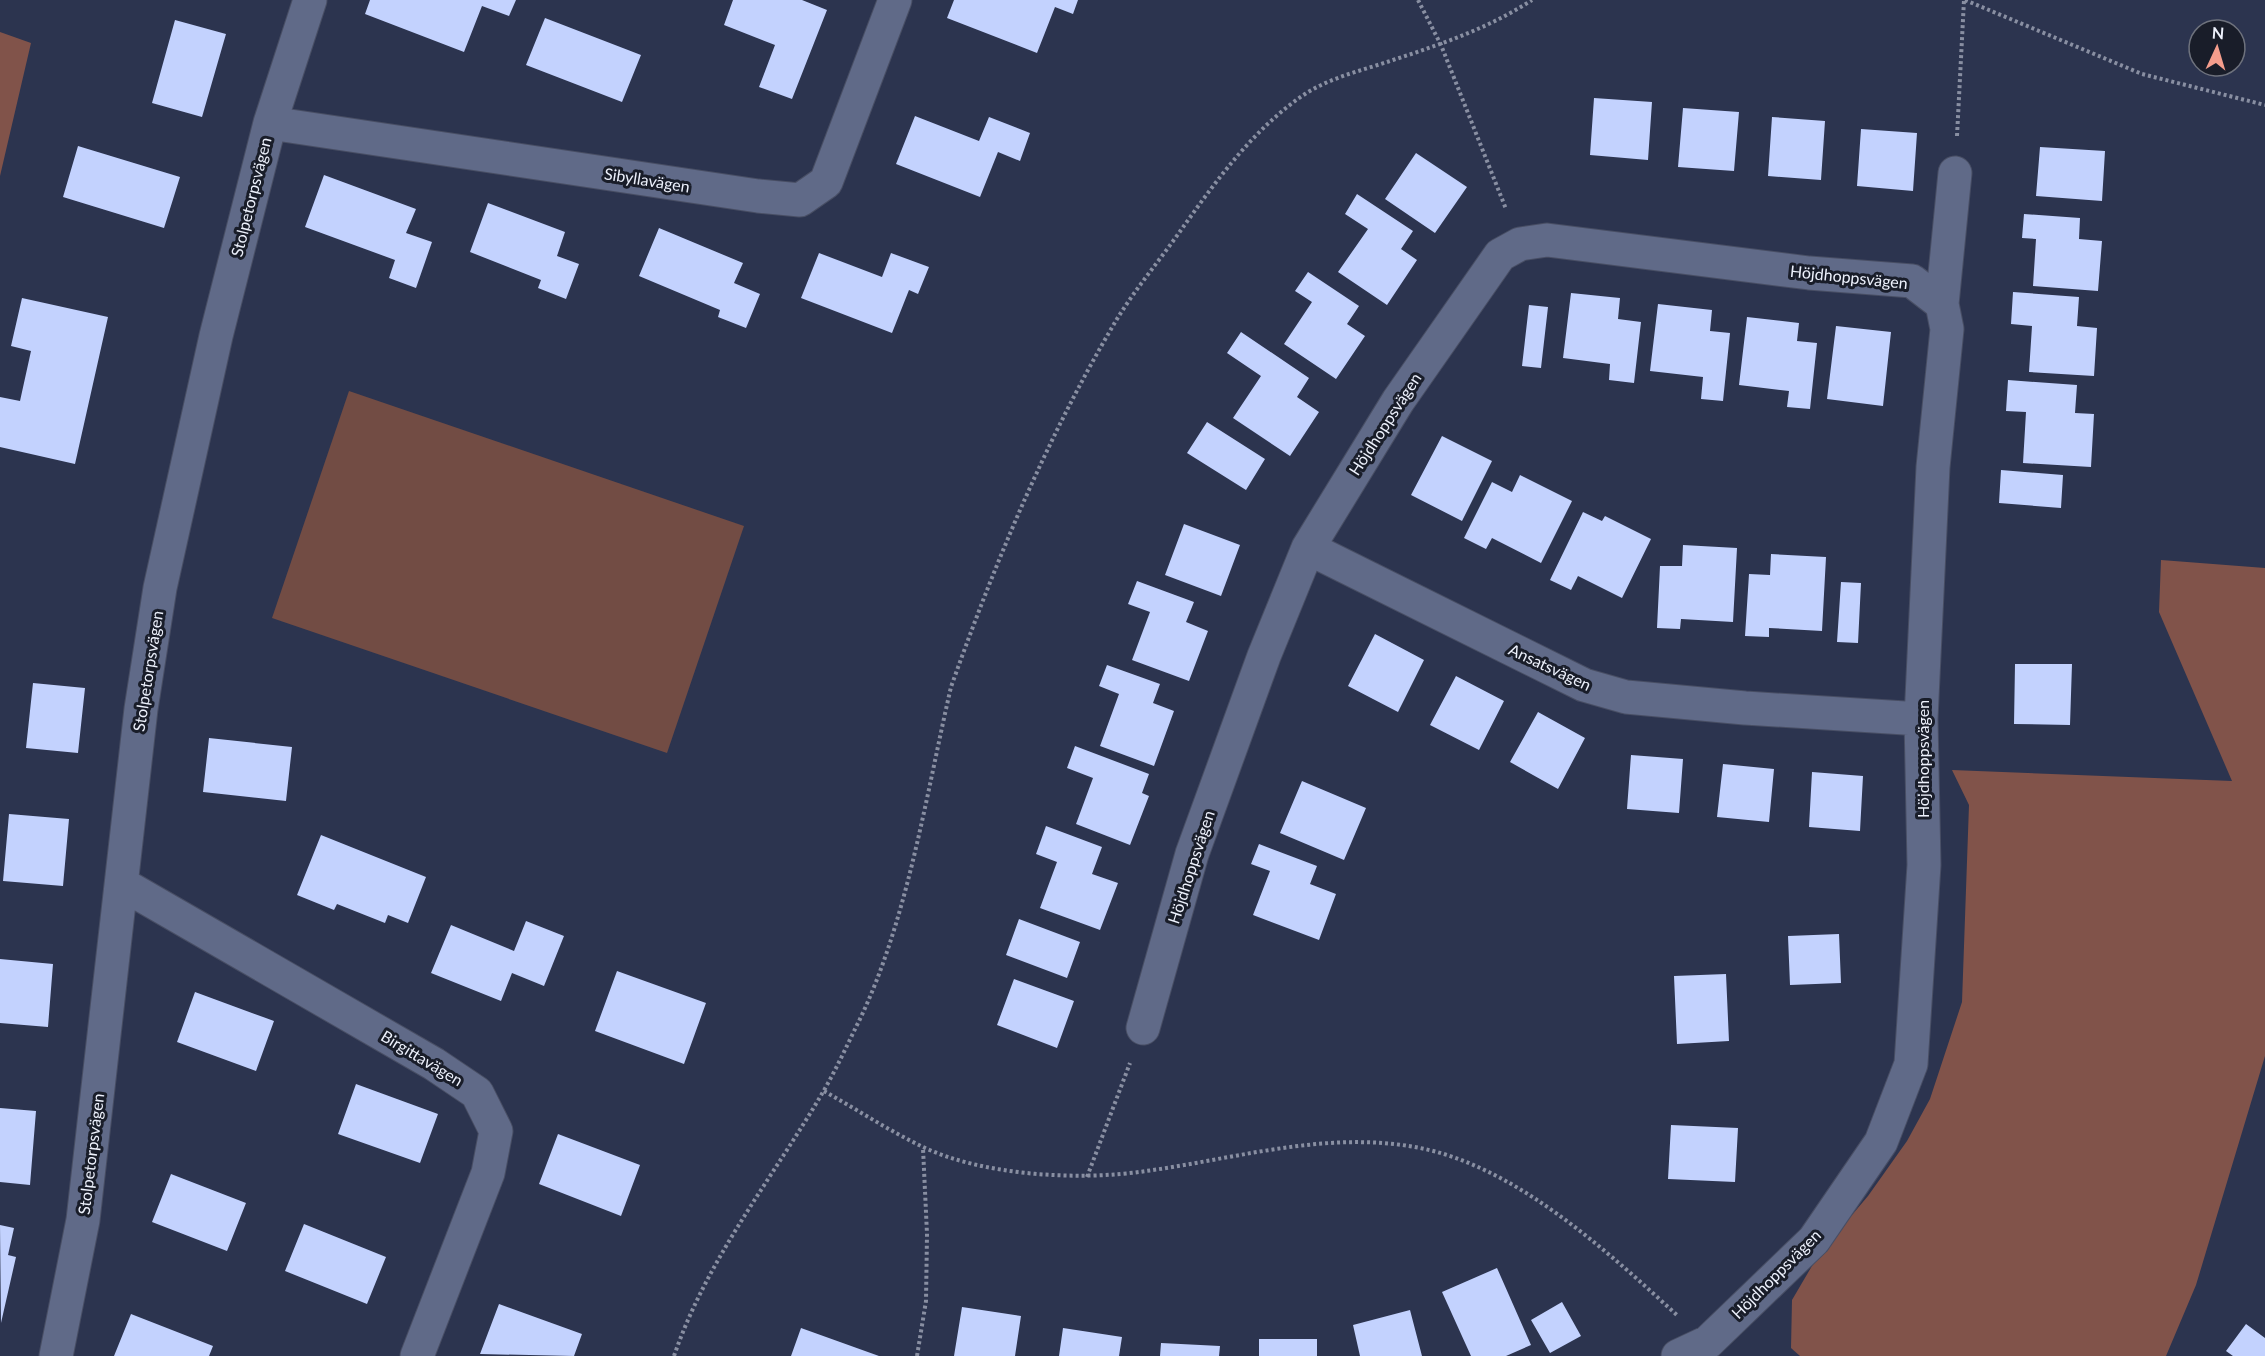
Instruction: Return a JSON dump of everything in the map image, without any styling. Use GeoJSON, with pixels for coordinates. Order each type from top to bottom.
{"type":"FeatureCollection","features":[{"type":"Feature","properties":{"kind":"street","name":"Stolpetorpsvägen"},"geometry":{"type":"LineString","coordinates":[[56,1356],[83,1220],[141,709],[160,588],[216,336],[270,123],[310,0]]}},
{"type":"Feature","properties":{"kind":"street","name":"Sibyllavägen"},"geometry":{"type":"LineString","coordinates":[[270,123],[758,196],[800,200],[826,182],[895,0]]}},
{"type":"Feature","properties":{"kind":"street"},"geometry":{"type":"LineString","coordinates":[[1942,304],[1955,173]]}},
{"type":"Feature","properties":{"kind":"street","name":"Höjdhoppsvägen"},"geometry":{"type":"LineString","coordinates":[[1143,1028],[1192,854],[1264,656],[1308,548],[1398,400],[1500,255],[1520,244],[1547,240],[1809,273],[1912,281],[1942,304],[1947,328],[1933,467],[1922,719],[1924,865],[1911,1064],[1881,1142],[1814,1240],[1714,1349],[1678,1356]]}},
{"type":"Feature","properties":{"kind":"street","name":"Ansatsvägen"},"geometry":{"type":"LineString","coordinates":[[1308,548],[1584,685],[1626,698],[1922,719]]}},
{"type":"Feature","properties":{"kind":"street","name":"Birgittavägen"},"geometry":{"type":"LineString","coordinates":[[122,885],[434,1064],[477,1093],[496,1131],[488,1173],[417,1356]]}},
{"type":"Feature","properties":{"kind":"path"},"geometry":{"type":"LineString","coordinates":[[1418,0],[1441,45],[1520,244]]}},
{"type":"Feature","properties":{"kind":"path"},"geometry":{"type":"LineString","coordinates":[[674,1356],[711,1271],[732,1234],[824,1091],[861,1017],[896,917],[951,687],[962,656],[1001,555],[1062,417],[1119,317],[1223,171],[1286,108],[1330,80],[1441,45],[1486,26],[1532,0]]}},
{"type":"Feature","properties":{"kind":"path"},"geometry":{"type":"LineString","coordinates":[[1955,173],[1964,0],[2142,74],[2196,90],[2265,105]]}},
{"type":"Feature","properties":{"kind":"path"},"geometry":{"type":"LineString","coordinates":[[1087,1177],[1143,1028]]}},
{"type":"Feature","properties":{"kind":"path"},"geometry":{"type":"LineString","coordinates":[[824,1091],[923,1148],[1005,1170],[1087,1177],[1145,1172],[1262,1150],[1348,1142],[1393,1143],[1438,1152],[1480,1169],[1536,1199],[1633,1275],[1714,1349]]}},
{"type":"Feature","properties":{"kind":"path"},"geometry":{"type":"LineString","coordinates":[[917,1356],[926,1301],[927,1234],[923,1148]]}},
{"type":"Feature","properties":{"kind":"shaded area"},"geometry":{"type":"Polygon","coordinates":[[[0,32],[31,43],[0,176],[0,32]]]}},
{"type":"Feature","properties":{"kind":"shaded area"},"geometry":{"type":"Polygon","coordinates":[[[349,391],[744,526],[667,753],[272,618],[349,391]]]}},
{"type":"Feature","properties":{"kind":"shaded area"},"geometry":{"type":"Polygon","coordinates":[[[2161,560],[2265,568],[2265,1056],[2196,1285],[2166,1356],[1800,1356],[1791,1348],[1792,1300],[1819,1254],[1868,1196],[1907,1141],[1930,1099],[1962,1002],[1969,805],[1952,770],[2232,781],[2159,612],[2161,560]]]}},
{"type":"Feature","properties":{"kind":"building"},"geometry":{"type":"Polygon","coordinates":[[[370,0],[516,0],[509,16],[482,6],[464,52],[365,14],[370,0]]]}},
{"type":"Feature","properties":{"kind":"building"},"geometry":{"type":"Polygon","coordinates":[[[733,0],[802,0],[827,10],[792,99],[759,87],[775,45],[724,25],[733,0]]]}},
{"type":"Feature","properties":{"kind":"building"},"geometry":{"type":"Polygon","coordinates":[[[954,0],[1078,0],[1073,14],[1055,7],[1037,53],[947,18],[954,0]]]}},
{"type":"Feature","properties":{"kind":"building"},"geometry":{"type":"Polygon","coordinates":[[[545,18],[641,55],[622,102],[526,65],[545,18]]]}},
{"type":"Feature","properties":{"kind":"building"},"geometry":{"type":"Polygon","coordinates":[[[175,20],[226,34],[202,117],[152,103],[175,20]]]}},
{"type":"Feature","properties":{"kind":"building"},"geometry":{"type":"Polygon","coordinates":[[[1594,98],[1652,102],[1648,160],[1590,155],[1594,98]]]}},
{"type":"Feature","properties":{"kind":"building"},"geometry":{"type":"Polygon","coordinates":[[[1683,108],[1739,112],[1734,171],[1678,167],[1683,108]]]}},
{"type":"Feature","properties":{"kind":"building"},"geometry":{"type":"Polygon","coordinates":[[[915,116],[979,141],[989,117],[1030,133],[1020,161],[998,152],[980,197],[896,164],[915,116]]]}},
{"type":"Feature","properties":{"kind":"building"},"geometry":{"type":"Polygon","coordinates":[[[1772,117],[1825,121],[1821,180],[1768,176],[1772,117]]]}},
{"type":"Feature","properties":{"kind":"building"},"geometry":{"type":"Polygon","coordinates":[[[1861,129],[1917,133],[1913,191],[1857,186],[1861,129]]]}},
{"type":"Feature","properties":{"kind":"building"},"geometry":{"type":"Polygon","coordinates":[[[78,146],[180,177],[164,228],[63,197],[78,146]]]}},
{"type":"Feature","properties":{"kind":"building"},"geometry":{"type":"Polygon","coordinates":[[[2040,147],[2105,151],[2102,201],[2036,196],[2040,147]]]}},
{"type":"Feature","properties":{"kind":"building"},"geometry":{"type":"Polygon","coordinates":[[[1416,153],[1467,187],[1435,233],[1385,199],[1416,153]]]}},
{"type":"Feature","properties":{"kind":"building"},"geometry":{"type":"Polygon","coordinates":[[[324,175],[416,209],[406,233],[432,242],[416,288],[389,278],[395,260],[305,227],[324,175]]]}},
{"type":"Feature","properties":{"kind":"building"},"geometry":{"type":"Polygon","coordinates":[[[1357,194],[1413,231],[1401,249],[1417,260],[1387,305],[1338,272],[1368,229],[1345,214],[1357,194]]]}},
{"type":"Feature","properties":{"kind":"building"},"geometry":{"type":"Polygon","coordinates":[[[488,203],[565,232],[557,256],[579,264],[566,299],[538,288],[541,280],[470,252],[488,203]]]}},
{"type":"Feature","properties":{"kind":"building"},"geometry":{"type":"Polygon","coordinates":[[[2024,214],[2080,218],[2079,239],[2102,241],[2098,291],[2033,286],[2036,239],[2022,238],[2024,214]]]}},
{"type":"Feature","properties":{"kind":"building"},"geometry":{"type":"Polygon","coordinates":[[[659,228],[743,263],[734,283],[760,294],[746,328],[718,317],[720,310],[639,276],[659,228]]]}},
{"type":"Feature","properties":{"kind":"building"},"geometry":{"type":"Polygon","coordinates":[[[819,253],[882,277],[891,253],[929,267],[918,294],[909,290],[892,333],[801,298],[819,253]]]}},
{"type":"Feature","properties":{"kind":"building"},"geometry":{"type":"Polygon","coordinates":[[[1308,272],[1359,306],[1347,324],[1365,336],[1336,379],[1284,344],[1312,302],[1295,291],[1308,272]]]}},
{"type":"Feature","properties":{"kind":"building"},"geometry":{"type":"Polygon","coordinates":[[[2013,292],[2079,297],[2077,326],[2097,328],[2094,376],[2029,372],[2032,326],[2011,324],[2013,292]]]}},
{"type":"Feature","properties":{"kind":"building"},"geometry":{"type":"Polygon","coordinates":[[[1571,293],[1620,298],[1618,319],[1641,322],[1634,383],[1609,380],[1610,364],[1563,358],[1571,293]]]}},
{"type":"Feature","properties":{"kind":"building"},"geometry":{"type":"Polygon","coordinates":[[[22,298],[108,317],[75,464],[0,447],[0,397],[20,401],[31,351],[11,346],[22,298]]]}},
{"type":"Feature","properties":{"kind":"building"},"geometry":{"type":"Polygon","coordinates":[[[1658,304],[1712,310],[1710,331],[1730,333],[1723,401],[1701,399],[1703,377],[1650,371],[1658,304]]]}},
{"type":"Feature","properties":{"kind":"building"},"geometry":{"type":"Polygon","coordinates":[[[1529,305],[1548,307],[1541,368],[1522,366],[1529,305]]]}},
{"type":"Feature","properties":{"kind":"building"},"geometry":{"type":"Polygon","coordinates":[[[1747,317],[1799,323],[1797,341],[1817,343],[1810,409],[1787,407],[1789,391],[1739,385],[1747,317]]]}},
{"type":"Feature","properties":{"kind":"building"},"geometry":{"type":"Polygon","coordinates":[[[1836,326],[1891,332],[1883,406],[1827,399],[1836,326]]]}},
{"type":"Feature","properties":{"kind":"building"},"geometry":{"type":"Polygon","coordinates":[[[1241,332],[1309,378],[1297,397],[1319,412],[1290,456],[1233,418],[1261,376],[1227,353],[1241,332]]]}},
{"type":"Feature","properties":{"kind":"building"},"geometry":{"type":"Polygon","coordinates":[[[2008,380],[2077,385],[2075,413],[2094,414],[2091,467],[2023,463],[2026,412],[2006,411],[2008,380]]]}},
{"type":"Feature","properties":{"kind":"building"},"geometry":{"type":"Polygon","coordinates":[[[1207,422],[1265,459],[1246,490],[1187,453],[1207,422]]]}},
{"type":"Feature","properties":{"kind":"building"},"geometry":{"type":"Polygon","coordinates":[[[1442,436],[1492,461],[1462,521],[1411,495],[1442,436]]]}},
{"type":"Feature","properties":{"kind":"building"},"geometry":{"type":"Polygon","coordinates":[[[2001,470],[2063,475],[2061,508],[1999,503],[2001,470]]]}},
{"type":"Feature","properties":{"kind":"building"},"geometry":{"type":"Polygon","coordinates":[[[1520,475],[1572,501],[1541,563],[1492,538],[1486,549],[1464,538],[1492,482],[1512,492],[1520,475]]]}},
{"type":"Feature","properties":{"kind":"building"},"geometry":{"type":"Polygon","coordinates":[[[1583,512],[1602,521],[1605,516],[1651,539],[1622,598],[1578,576],[1571,590],[1550,580],[1583,512]]]}},
{"type":"Feature","properties":{"kind":"building"},"geometry":{"type":"Polygon","coordinates":[[[1184,524],[1240,545],[1221,596],[1165,575],[1184,524]]]}},
{"type":"Feature","properties":{"kind":"building"},"geometry":{"type":"Polygon","coordinates":[[[1683,545],[1737,548],[1733,622],[1681,619],[1680,629],[1657,628],[1660,566],[1682,566],[1683,545]]]}},
{"type":"Feature","properties":{"kind":"building"},"geometry":{"type":"Polygon","coordinates":[[[1771,554],[1826,557],[1822,631],[1769,628],[1769,637],[1745,636],[1749,574],[1770,575],[1771,554]]]}},
{"type":"Feature","properties":{"kind":"building"},"geometry":{"type":"Polygon","coordinates":[[[1137,581],[1194,602],[1186,622],[1208,631],[1189,681],[1132,660],[1150,612],[1128,604],[1137,581]]]}},
{"type":"Feature","properties":{"kind":"building"},"geometry":{"type":"Polygon","coordinates":[[[1841,582],[1861,583],[1858,643],[1837,642],[1841,582]]]}},
{"type":"Feature","properties":{"kind":"building"},"geometry":{"type":"Polygon","coordinates":[[[1375,634],[1424,660],[1398,712],[1348,686],[1375,634]]]}},
{"type":"Feature","properties":{"kind":"building"},"geometry":{"type":"Polygon","coordinates":[[[2015,664],[2072,664],[2070,725],[2014,724],[2015,664]]]}},
{"type":"Feature","properties":{"kind":"building"},"geometry":{"type":"Polygon","coordinates":[[[1107,665],[1160,684],[1153,703],[1174,711],[1154,766],[1100,746],[1119,694],[1099,686],[1107,665]]]}},
{"type":"Feature","properties":{"kind":"building"},"geometry":{"type":"Polygon","coordinates":[[[1456,676],[1504,701],[1479,750],[1430,725],[1456,676]]]}},
{"type":"Feature","properties":{"kind":"building"},"geometry":{"type":"Polygon","coordinates":[[[33,683],[85,688],[78,753],[26,748],[33,683]]]}},
{"type":"Feature","properties":{"kind":"building"},"geometry":{"type":"Polygon","coordinates":[[[1538,712],[1585,738],[1558,789],[1510,762],[1538,712]]]}},
{"type":"Feature","properties":{"kind":"building"},"geometry":{"type":"Polygon","coordinates":[[[209,738],[292,747],[286,801],[203,792],[209,738]]]}},
{"type":"Feature","properties":{"kind":"building"},"geometry":{"type":"Polygon","coordinates":[[[1075,746],[1149,774],[1142,793],[1149,796],[1130,845],[1076,824],[1093,778],[1067,768],[1075,746]]]}},
{"type":"Feature","properties":{"kind":"building"},"geometry":{"type":"Polygon","coordinates":[[[1631,755],[1683,759],[1679,813],[1627,809],[1631,755]]]}},
{"type":"Feature","properties":{"kind":"building"},"geometry":{"type":"Polygon","coordinates":[[[1723,764],[1774,769],[1769,822],[1717,817],[1723,764]]]}},
{"type":"Feature","properties":{"kind":"building"},"geometry":{"type":"Polygon","coordinates":[[[1812,772],[1863,776],[1860,831],[1809,827],[1812,772]]]}},
{"type":"Feature","properties":{"kind":"building"},"geometry":{"type":"Polygon","coordinates":[[[1302,781],[1366,808],[1344,860],[1280,833],[1302,781]]]}},
{"type":"Feature","properties":{"kind":"building"},"geometry":{"type":"Polygon","coordinates":[[[9,814],[69,819],[63,886],[3,881],[9,814]]]}},
{"type":"Feature","properties":{"kind":"building"},"geometry":{"type":"Polygon","coordinates":[[[1046,826],[1102,847],[1092,874],[1118,883],[1100,930],[1040,908],[1057,862],[1036,854],[1046,826]]]}},
{"type":"Feature","properties":{"kind":"building"},"geometry":{"type":"Polygon","coordinates":[[[321,835],[426,877],[408,923],[388,915],[385,923],[337,904],[334,910],[297,895],[321,835]]]}},
{"type":"Feature","properties":{"kind":"building"},"geometry":{"type":"Polygon","coordinates":[[[1259,844],[1317,866],[1310,884],[1336,894],[1319,940],[1253,915],[1270,871],[1251,864],[1259,844]]]}},
{"type":"Feature","properties":{"kind":"building"},"geometry":{"type":"Polygon","coordinates":[[[1019,919],[1080,942],[1067,978],[1006,955],[1019,919]]]}},
{"type":"Feature","properties":{"kind":"building"},"geometry":{"type":"Polygon","coordinates":[[[526,921],[564,936],[544,986],[512,973],[501,1001],[431,973],[451,925],[514,951],[526,921]]]}},
{"type":"Feature","properties":{"kind":"building"},"geometry":{"type":"Polygon","coordinates":[[[1839,934],[1841,983],[1790,985],[1788,936],[1839,934]]]}},
{"type":"Feature","properties":{"kind":"building"},"geometry":{"type":"Polygon","coordinates":[[[0,959],[53,964],[48,1027],[0,1023],[0,959]]]}},
{"type":"Feature","properties":{"kind":"building"},"geometry":{"type":"Polygon","coordinates":[[[617,971],[706,1003],[684,1064],[595,1031],[617,971]]]}},
{"type":"Feature","properties":{"kind":"building"},"geometry":{"type":"Polygon","coordinates":[[[1726,974],[1729,1041],[1677,1044],[1674,976],[1726,974]]]}},
{"type":"Feature","properties":{"kind":"building"},"geometry":{"type":"Polygon","coordinates":[[[1014,979],[1074,1001],[1057,1048],[997,1025],[1014,979]]]}},
{"type":"Feature","properties":{"kind":"building"},"geometry":{"type":"Polygon","coordinates":[[[195,992],[274,1021],[256,1071],[177,1042],[195,992]]]}},
{"type":"Feature","properties":{"kind":"building"},"geometry":{"type":"Polygon","coordinates":[[[356,1084],[438,1114],[420,1163],[338,1134],[356,1084]]]}},
{"type":"Feature","properties":{"kind":"building"},"geometry":{"type":"Polygon","coordinates":[[[0,1108],[36,1111],[30,1185],[0,1182],[0,1108]]]}},
{"type":"Feature","properties":{"kind":"building"},"geometry":{"type":"Polygon","coordinates":[[[1671,1125],[1738,1128],[1735,1182],[1668,1179],[1671,1125]]]}},
{"type":"Feature","properties":{"kind":"building"},"geometry":{"type":"Polygon","coordinates":[[[558,1134],[640,1165],[621,1216],[539,1184],[558,1134]]]}},
{"type":"Feature","properties":{"kind":"building"},"geometry":{"type":"Polygon","coordinates":[[[171,1174],[246,1203],[227,1251],[152,1222],[171,1174]]]}},
{"type":"Feature","properties":{"kind":"building"},"geometry":{"type":"Polygon","coordinates":[[[304,1224],[386,1257],[367,1304],[285,1271],[304,1224]]]}},
{"type":"Feature","properties":{"kind":"building"},"geometry":{"type":"Polygon","coordinates":[[[0,1225],[14,1228],[8,1255],[16,1257],[1,1323],[0,1225]]]}},
{"type":"Feature","properties":{"kind":"building"},"geometry":{"type":"Polygon","coordinates":[[[1497,1268],[1531,1345],[1506,1356],[1471,1356],[1442,1292],[1497,1268]]]}},
{"type":"Feature","properties":{"kind":"building"},"geometry":{"type":"Polygon","coordinates":[[[1562,1302],[1581,1336],[1550,1353],[1531,1320],[1562,1302]]]}},
{"type":"Feature","properties":{"kind":"building"},"geometry":{"type":"Polygon","coordinates":[[[499,1304],[582,1334],[574,1356],[480,1354],[499,1304]]]}},
{"type":"Feature","properties":{"kind":"building"},"geometry":{"type":"Polygon","coordinates":[[[962,1307],[1021,1316],[1015,1356],[954,1356],[962,1307]]]}},
{"type":"Feature","properties":{"kind":"building"},"geometry":{"type":"Polygon","coordinates":[[[1410,1310],[1422,1356],[1360,1356],[1353,1325],[1410,1310]]]}},
{"type":"Feature","properties":{"kind":"building"},"geometry":{"type":"Polygon","coordinates":[[[131,1314],[213,1346],[209,1356],[114,1356],[131,1314]]]}},
{"type":"Feature","properties":{"kind":"building"},"geometry":{"type":"Polygon","coordinates":[[[2246,1324],[2265,1338],[2265,1356],[2233,1356],[2226,1351],[2246,1324]]]}},
{"type":"Feature","properties":{"kind":"building"},"geometry":{"type":"Polygon","coordinates":[[[801,1328],[879,1356],[791,1356],[801,1328]]]}},
{"type":"Feature","properties":{"kind":"building"},"geometry":{"type":"Polygon","coordinates":[[[1063,1328],[1122,1337],[1119,1356],[1059,1356],[1063,1328]]]}},
{"type":"Feature","properties":{"kind":"building"},"geometry":{"type":"Polygon","coordinates":[[[1259,1339],[1317,1339],[1317,1356],[1259,1356],[1259,1339]]]}},
{"type":"Feature","properties":{"kind":"building"},"geometry":{"type":"Polygon","coordinates":[[[1161,1343],[1220,1346],[1219,1356],[1160,1356],[1161,1343]]]}}]}
